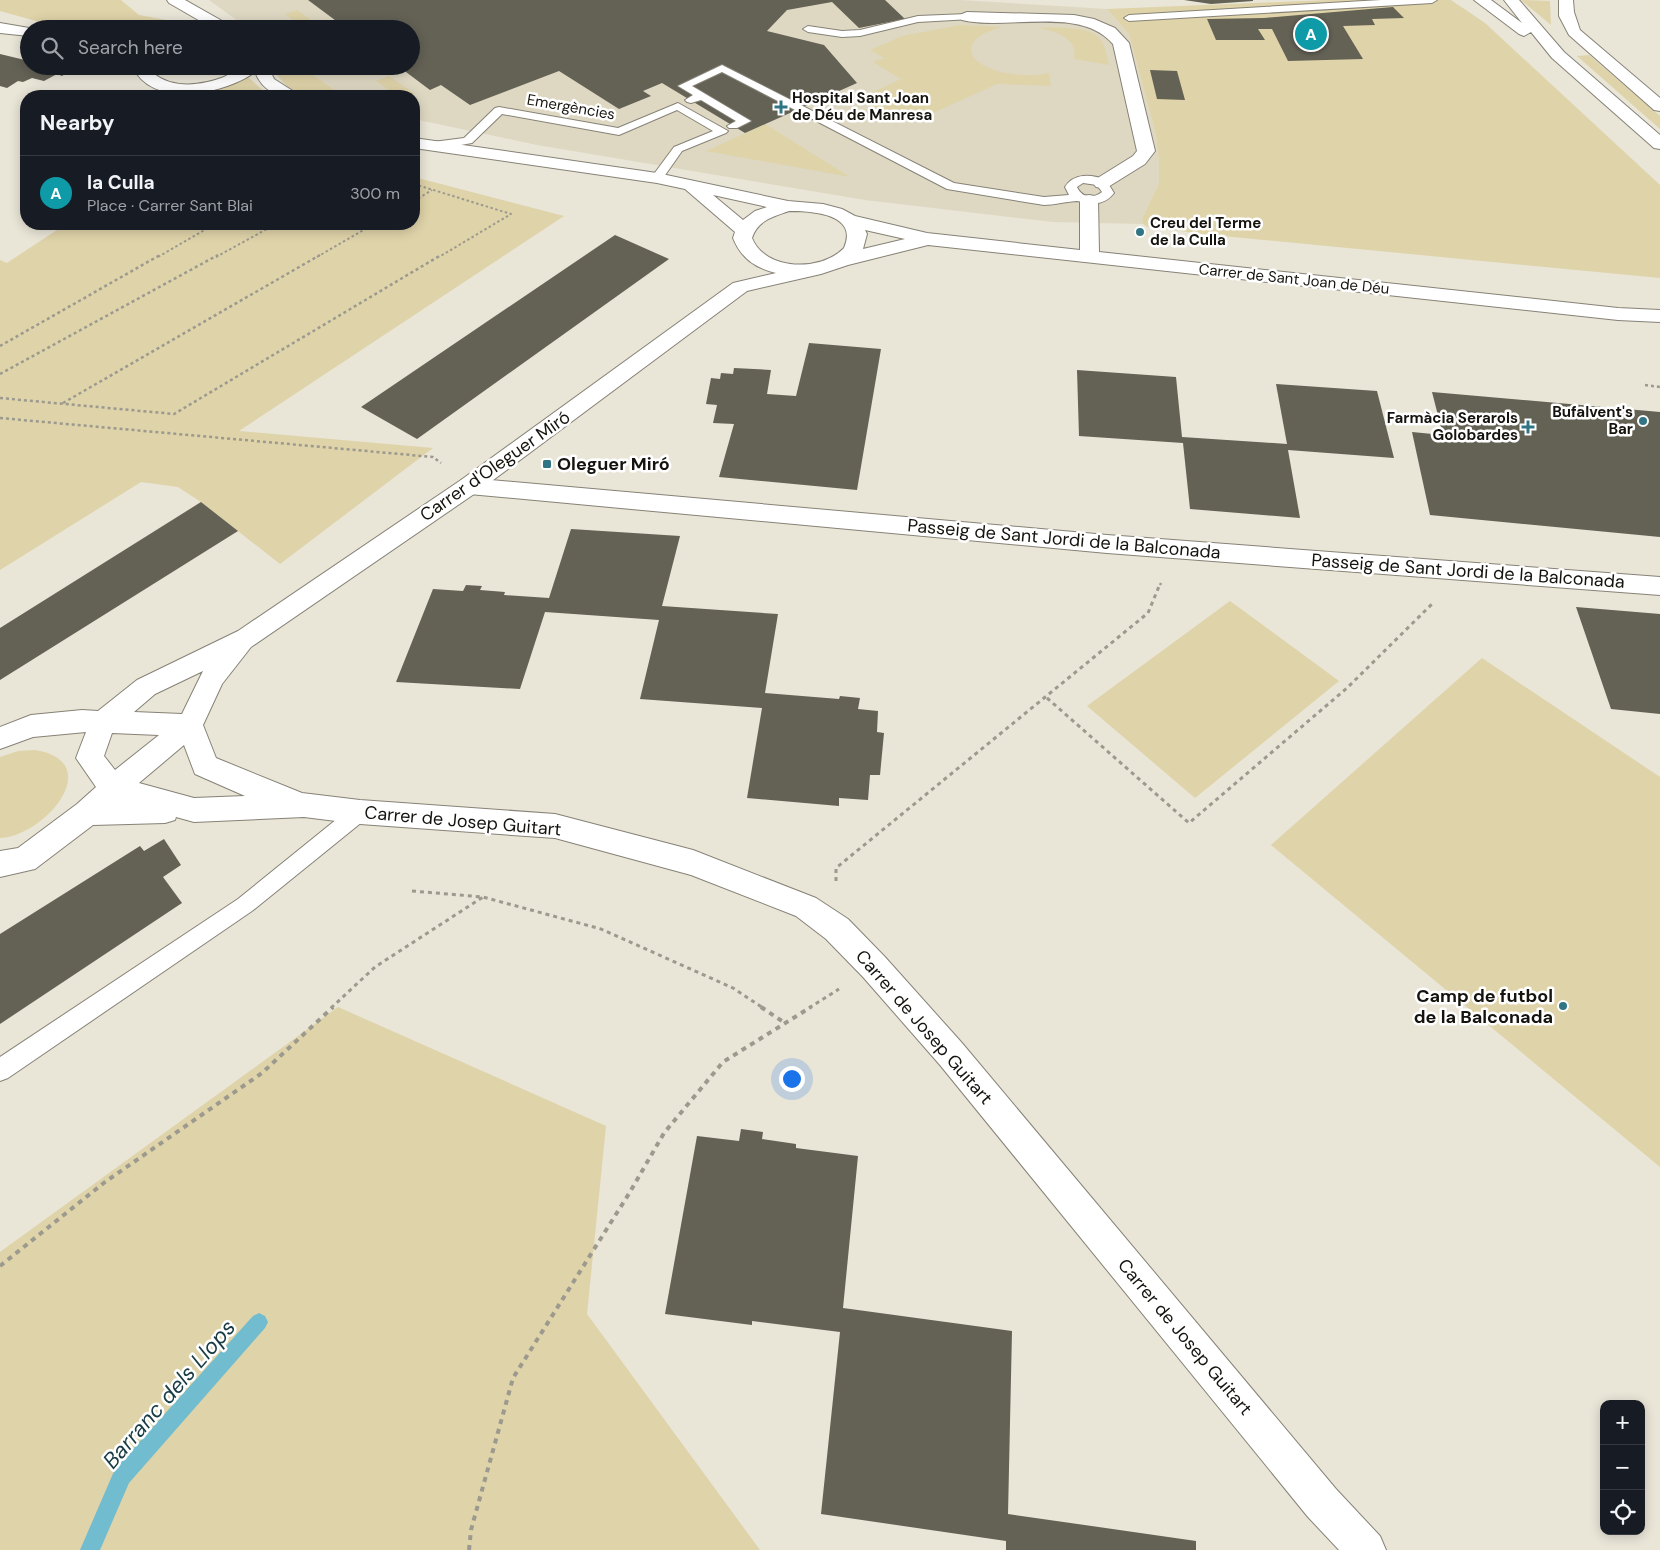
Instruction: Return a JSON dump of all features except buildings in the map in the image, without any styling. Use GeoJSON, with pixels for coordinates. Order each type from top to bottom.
{"type":"FeatureCollection","features":[{"type":"Feature","properties":{"kind":"street"},"geometry":{"type":"LineString","coordinates":[[173,0],[187,20]]}},
{"type":"Feature","properties":{"kind":"street"},"geometry":{"type":"LineString","coordinates":[[173,0],[210,20]]}},
{"type":"Feature","properties":{"kind":"street"},"geometry":{"type":"LineString","coordinates":[[1481,0],[1558,55],[1660,144]]}},
{"type":"Feature","properties":{"kind":"street"},"geometry":{"type":"LineString","coordinates":[[1511,0],[1558,55]]}},
{"type":"Feature","properties":{"kind":"street"},"geometry":{"type":"LineString","coordinates":[[1566,0],[1564,7],[1574,32],[1660,106]]}},
{"type":"Feature","properties":{"kind":"street"},"geometry":{"type":"LineString","coordinates":[[967,17],[1074,20],[1099,25],[1112,32],[1121,43],[1146,151],[1139,160],[1102,183]]}},
{"type":"Feature","properties":{"kind":"street"},"geometry":{"type":"LineString","coordinates":[[0,28],[20,30]]}},
{"type":"Feature","properties":{"kind":"street"},"geometry":{"type":"LineString","coordinates":[[146,75],[150,80],[160,85],[190,88],[210,86],[229,81],[241,75]]}},
{"type":"Feature","properties":{"kind":"street"},"geometry":{"type":"LineString","coordinates":[[264,75],[267,82],[280,90]]}},
{"type":"Feature","properties":{"kind":"street"},"geometry":{"type":"LineString","coordinates":[[190,88],[196,90]]}},
{"type":"Feature","properties":{"kind":"street"},"geometry":{"type":"LineString","coordinates":[[420,130],[565,164]]}},
{"type":"Feature","properties":{"kind":"street"},"geometry":{"type":"LineString","coordinates":[[420,144],[657,178],[788,206],[821,208],[836,212],[848,220],[856,229],[858,240],[853,250],[843,260],[814,270],[780,269],[765,265],[753,258],[746,250],[742,240],[744,230],[760,214],[788,206]]}},
{"type":"Feature","properties":{"kind":"street"},"geometry":{"type":"LineString","coordinates":[[690,185],[744,230]]}},
{"type":"Feature","properties":{"kind":"street"},"geometry":{"type":"LineString","coordinates":[[1083,199],[1090,258]]}},
{"type":"Feature","properties":{"kind":"street","name":"Carrer de Sant Joan de Déu"},"geometry":{"type":"LineString","coordinates":[[848,220],[928,240],[1660,316]]}},
{"type":"Feature","properties":{"kind":"street","name":"Carrer de Sant Joan de Déu"},"geometry":{"type":"LineString","coordinates":[[843,260],[928,240]]}},
{"type":"Feature","properties":{"kind":"street"},"geometry":{"type":"LineString","coordinates":[[740,288],[746,250]]}},
{"type":"Feature","properties":{"kind":"street","name":"Carrer d'Oleguer Miró"},"geometry":{"type":"LineString","coordinates":[[102,723],[146,687],[247,638],[469,486],[740,288],[814,270]]}},
{"type":"Feature","properties":{"kind":"street","name":"Passeig de Sant Jordi de la Balconada"},"geometry":{"type":"LineString","coordinates":[[469,486],[1175,549],[1660,586]]}},
{"type":"Feature","properties":{"kind":"street","name":"Carrer d'Oleguer Miró"},"geometry":{"type":"LineString","coordinates":[[0,864],[26,860],[87,813],[113,788],[190,725],[212,678],[247,638]]}},
{"type":"Feature","properties":{"kind":"street"},"geometry":{"type":"LineString","coordinates":[[0,738],[31,726],[82,721],[190,725]]}},
{"type":"Feature","properties":{"kind":"street"},"geometry":{"type":"LineString","coordinates":[[102,723],[90,758],[113,788]]}},
{"type":"Feature","properties":{"kind":"street","name":"Carrer de Josep Guitart"},"geometry":{"type":"LineString","coordinates":[[190,725],[205,766],[248,785],[304,805]]}},
{"type":"Feature","properties":{"kind":"street","name":"Carrer de Josep Guitart"},"geometry":{"type":"LineString","coordinates":[[113,788],[194,810]]}},
{"type":"Feature","properties":{"kind":"street","name":"Carrer de Josep Guitart"},"geometry":{"type":"LineString","coordinates":[[87,813],[304,805],[360,812],[555,826],[692,863],[806,907],[837,929],[874,967],[957,1062],[1322,1503],[1366,1550]]}},
{"type":"Feature","properties":{"kind":"lane"},"geometry":{"type":"LineString","coordinates":[[1129,18],[1432,0]]}},
{"type":"Feature","properties":{"kind":"lane"},"geometry":{"type":"LineString","coordinates":[[808,30],[842,34],[860,33],[918,19],[967,17]]}},
{"type":"Feature","properties":{"kind":"lane"},"geometry":{"type":"LineString","coordinates":[[733,126],[746,121],[684,86],[722,68],[951,186],[1044,201],[1100,199],[1107,196],[1108,188],[1102,183],[1091,180],[1076,182],[1070,189],[1083,199]]}},
{"type":"Feature","properties":{"kind":"lane","name":"Emergències"},"geometry":{"type":"LineString","coordinates":[[468,141],[499,110],[619,132],[702,96]]}},
{"type":"Feature","properties":{"kind":"lane"},"geometry":{"type":"LineString","coordinates":[[657,178],[678,149],[722,131],[678,106]]}},
{"type":"Feature","properties":{"kind":"lane"},"geometry":{"type":"LineString","coordinates":[[433,146],[468,141]]}},
{"type":"Feature","properties":{"kind":"lane"},"geometry":{"type":"LineString","coordinates":[[0,1070],[245,905],[360,812]]}},
{"type":"Feature","properties":{"kind":"path"},"geometry":{"type":"LineString","coordinates":[[0,398],[174,414],[512,214],[420,186]]}},
{"type":"Feature","properties":{"kind":"path"},"geometry":{"type":"LineString","coordinates":[[420,198],[433,190]]}},
{"type":"Feature","properties":{"kind":"path"},"geometry":{"type":"LineString","coordinates":[[0,346],[204,230]]}},
{"type":"Feature","properties":{"kind":"path"},"geometry":{"type":"LineString","coordinates":[[0,374],[265,230]]}},
{"type":"Feature","properties":{"kind":"path"},"geometry":{"type":"LineString","coordinates":[[61,403],[364,230]]}},
{"type":"Feature","properties":{"kind":"path"},"geometry":{"type":"LineString","coordinates":[[1645,385],[1660,387]]}},
{"type":"Feature","properties":{"kind":"path"},"geometry":{"type":"LineString","coordinates":[[0,418],[433,457],[469,486]]}},
{"type":"Feature","properties":{"kind":"path"},"geometry":{"type":"LineString","coordinates":[[837,929],[836,868],[1148,613],[1175,549]]}},
{"type":"Feature","properties":{"kind":"path"},"geometry":{"type":"LineString","coordinates":[[1046,698],[1189,823],[1347,688],[1464,571]]}},
{"type":"Feature","properties":{"kind":"path"},"geometry":{"type":"LineString","coordinates":[[412,891],[483,898],[601,929],[733,988],[785,1023]]}},
{"type":"Feature","properties":{"kind":"path"},"geometry":{"type":"LineString","coordinates":[[0,1266],[105,1182],[262,1073],[375,967],[483,898]]}},
{"type":"Feature","properties":{"kind":"path"},"geometry":{"type":"LineString","coordinates":[[469,1550],[471,1530],[513,1378],[630,1192],[664,1133],[723,1062],[874,967]]}},
{"type":"Feature","properties":{"kind":"shaded area"},"geometry":{"type":"Polygon","coordinates":[[[0,0],[121,0],[139,15],[166,20],[32,20],[0,11],[0,0]]]}},
{"type":"Feature","properties":{"kind":"shaded area","name":"Hospital Sant Joan de Déu de Manresa"},"geometry":{"type":"Polygon","coordinates":[[[209,0],[960,0],[1107,9],[1129,34],[1156,135],[1159,183],[1142,219],[1143,224],[1053,222],[865,200],[537,145],[420,120],[420,90],[335,90],[314,75],[420,75],[420,20],[237,20],[209,0]]]}},
{"type":"Feature","properties":{"kind":"shaded area"},"geometry":{"type":"Polygon","coordinates":[[[1329,0],[1451,0],[1485,23],[1660,185],[1660,278],[1212,235],[1148,227],[1143,224],[1142,219],[1159,183],[1156,135],[1129,34],[1107,9],[1329,0]]]}},
{"type":"Feature","properties":{"kind":"shaded area"},"geometry":{"type":"Polygon","coordinates":[[[1521,0],[1550,1],[1551,25],[1521,0]]]}},
{"type":"Feature","properties":{"kind":"shaded area"},"geometry":{"type":"Polygon","coordinates":[[[297,10],[311,20],[293,20],[285,14],[297,10]]]}},
{"type":"Feature","properties":{"kind":"shaded area"},"geometry":{"type":"Polygon","coordinates":[[[960,25],[1002,27],[977,38],[972,45],[971,51],[975,58],[992,69],[1006,73],[1038,75],[1049,73],[1051,86],[997,84],[918,120],[896,119],[860,98],[901,79],[873,62],[884,58],[870,50],[902,36],[960,25]]]}},
{"type":"Feature","properties":{"kind":"shaded area"},"geometry":{"type":"Polygon","coordinates":[[[1036,27],[1070,28],[1088,31],[1100,39],[1104,45],[1109,65],[1074,59],[1075,51],[1069,40],[1057,33],[1036,27]]]}},
{"type":"Feature","properties":{"kind":"shaded area"},"geometry":{"type":"Polygon","coordinates":[[[1589,55],[1660,116],[1660,129],[1577,56],[1589,55]]]}},
{"type":"Feature","properties":{"kind":"shaded area"},"geometry":{"type":"Polygon","coordinates":[[[314,75],[335,90],[292,90],[277,76],[314,75]]]}},
{"type":"Feature","properties":{"kind":"shaded area"},"geometry":{"type":"Polygon","coordinates":[[[389,76],[409,90],[389,90],[376,81],[389,76]]]}},
{"type":"Feature","properties":{"kind":"shaded area"},"geometry":{"type":"Polygon","coordinates":[[[248,77],[262,90],[218,90],[216,89],[248,77]]]}},
{"type":"Feature","properties":{"kind":"shaded area"},"geometry":{"type":"Polygon","coordinates":[[[765,124],[850,177],[706,151],[765,124]]]}},
{"type":"Feature","properties":{"kind":"shaded area"},"geometry":{"type":"Polygon","coordinates":[[[420,179],[564,216],[239,431],[433,448],[280,564],[201,502],[178,487],[141,482],[0,570],[0,260],[7,263],[57,230],[420,230],[420,179]]]}},
{"type":"Feature","properties":{"kind":"shaded area"},"geometry":{"type":"Polygon","coordinates":[[[1230,601],[1339,681],[1195,798],[1087,706],[1230,601]]]}},
{"type":"Feature","properties":{"kind":"shaded area","name":"Camp de futbol de la Balconada"},"geometry":{"type":"Polygon","coordinates":[[[1482,658],[1660,777],[1660,1167],[1271,845],[1482,658]]]}},
{"type":"Feature","properties":{"kind":"shaded area"},"geometry":{"type":"Polygon","coordinates":[[[35,750],[56,757],[67,769],[68,783],[61,798],[50,813],[34,826],[17,834],[0,838],[0,757],[18,751],[35,750]]]}},
{"type":"Feature","properties":{"kind":"shaded area"},"geometry":{"type":"Polygon","coordinates":[[[338,1007],[606,1126],[587,1314],[760,1550],[0,1550],[0,1252],[338,1007]]]}},
{"type":"Feature","properties":{"kind":"waterway","name":"Barranc dels Llops"},"geometry":{"type":"LineString","coordinates":[[90,1550],[122,1476],[259,1322]]}},
{"type":"Feature","properties":{"kind":"place","name":"la Culla"},"geometry":{"type":"Point","coordinates":[1311,34]}},
{"type":"Feature","properties":{"kind":"place","name":"Hospital Sant Joan de Déu de Manresa"},"geometry":{"type":"Point","coordinates":[781,107]}},
{"type":"Feature","properties":{"kind":"place","name":"Creu del Terme de la Culla"},"geometry":{"type":"Point","coordinates":[1140,232]}},
{"type":"Feature","properties":{"kind":"place","name":"Bufalvent's Bar"},"geometry":{"type":"Point","coordinates":[1643,421]}},
{"type":"Feature","properties":{"kind":"place","name":"Farmàcia Serarols Golobardes"},"geometry":{"type":"Point","coordinates":[1528,427]}},
{"type":"Feature","properties":{"kind":"place","name":"Oleguer Miró"},"geometry":{"type":"Point","coordinates":[547,464]}},
{"type":"Feature","properties":{"kind":"place","name":"Camp de futbol de la Balconada"},"geometry":{"type":"Point","coordinates":[1563,1006]}}]}
